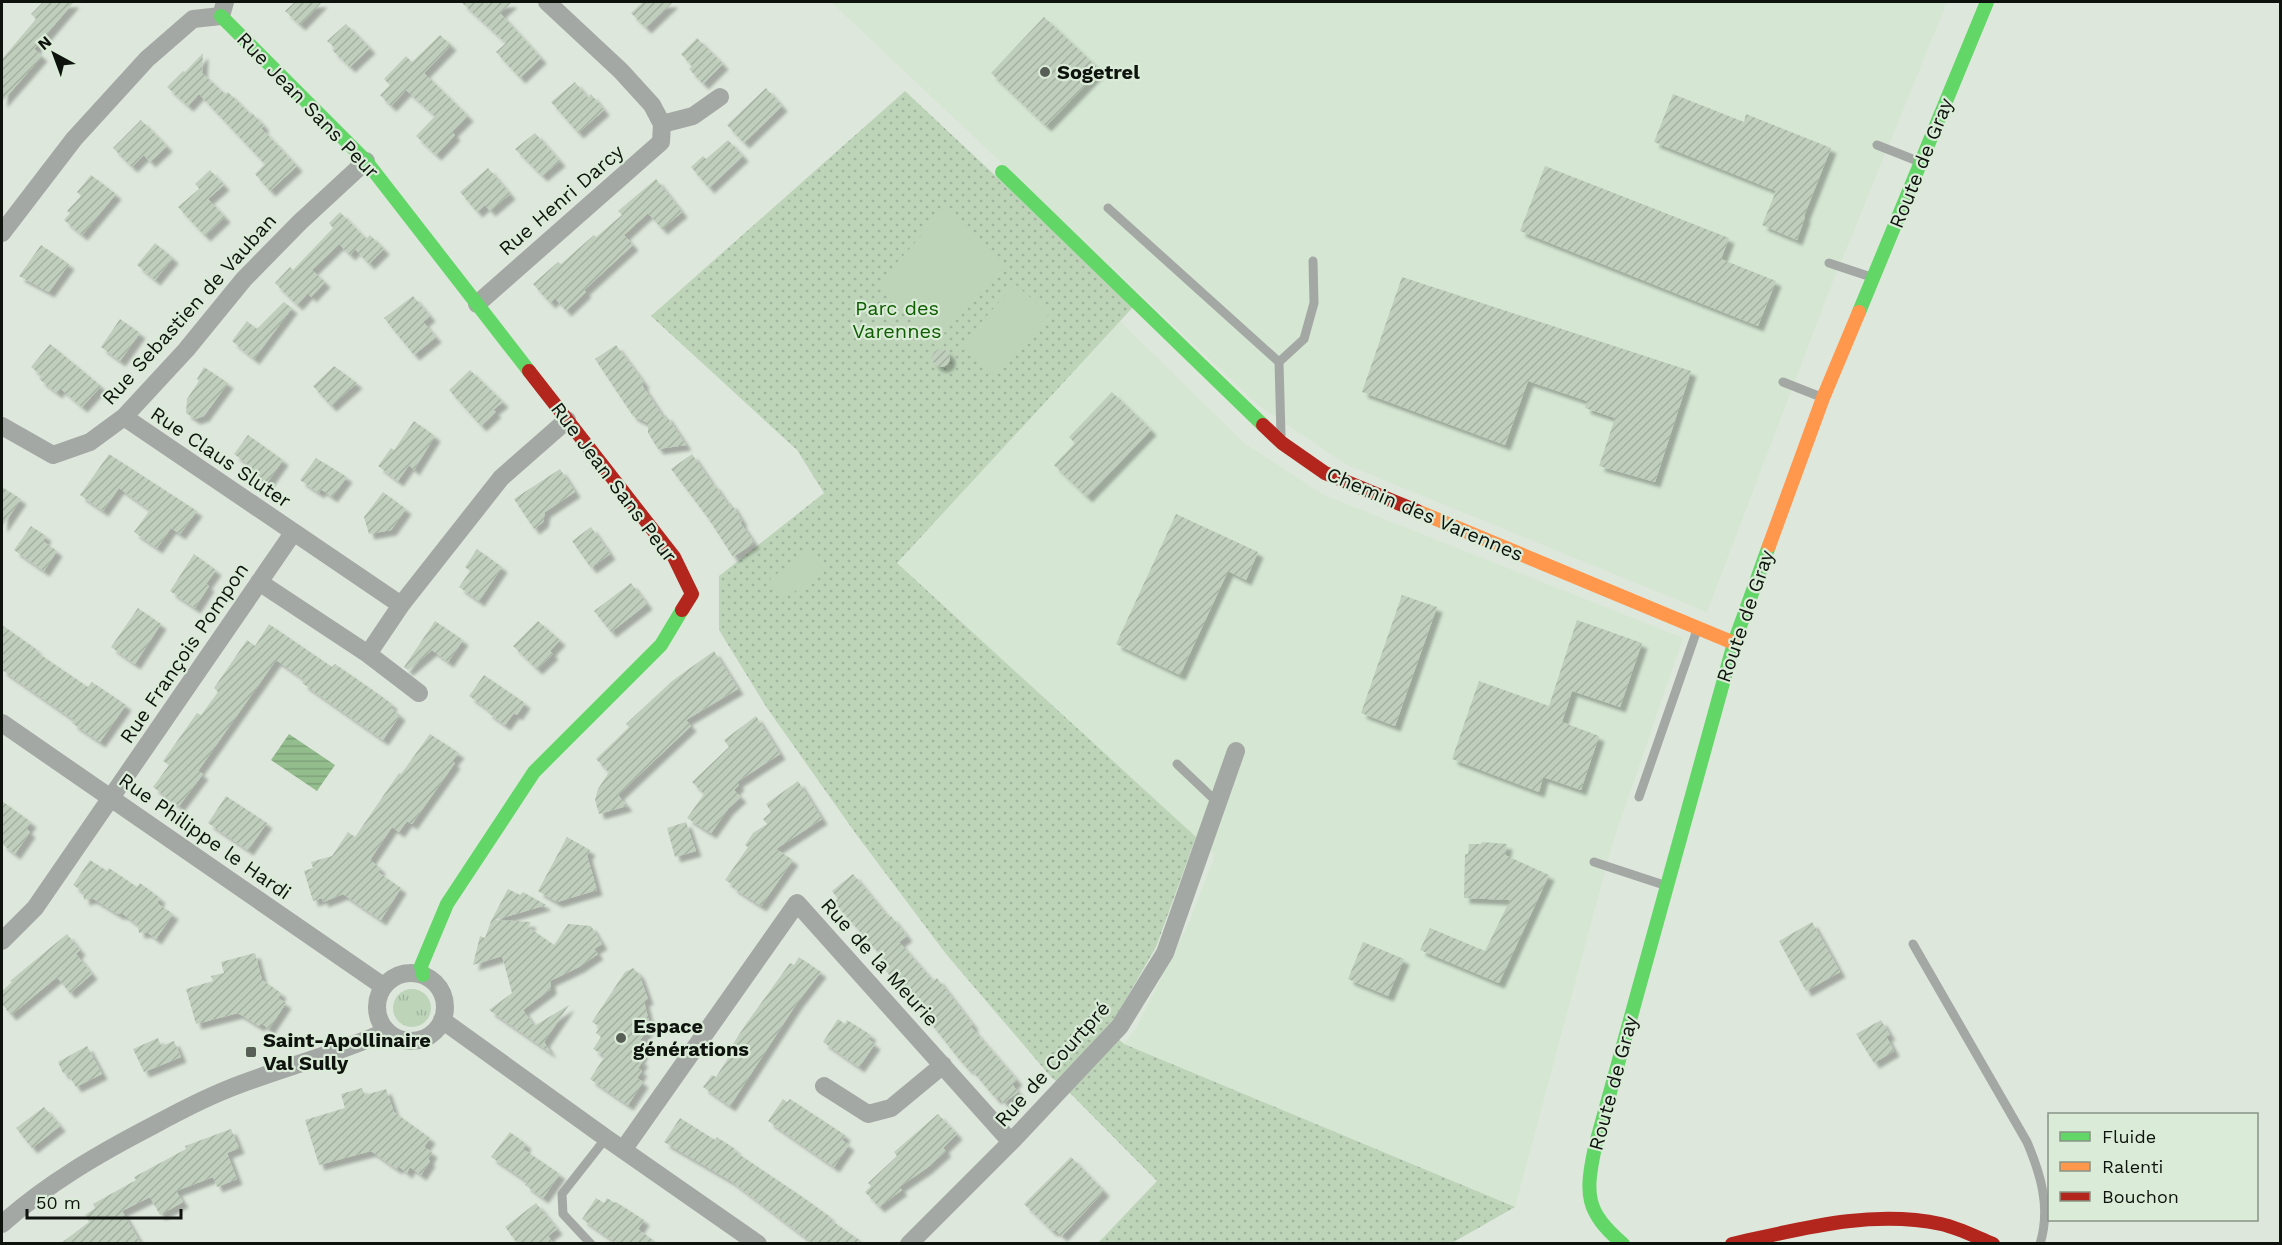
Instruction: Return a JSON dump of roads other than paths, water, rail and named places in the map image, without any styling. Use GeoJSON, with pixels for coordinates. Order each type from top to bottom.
{"type":"FeatureCollection","features":[{"type":"Feature","properties":{"kind":"street"},"geometry":{"type":"LineString","coordinates":[[547,2],[621,71],[652,105],[662,124],[693,116],[720,97]]}},
{"type":"Feature","properties":{"kind":"street","name":"Route de Gray"},"geometry":{"type":"LineString","coordinates":[[1623,1244],[1606,1239],[1592,1209],[1587,1182],[1734,643],[1823,398],[1987,2]]}},
{"type":"Feature","properties":{"kind":"street"},"geometry":{"type":"LineString","coordinates":[[2,233],[75,139],[147,59],[193,19],[223,9]]}},
{"type":"Feature","properties":{"kind":"street","name":"Rue Jean Sans Peur"},"geometry":{"type":"LineString","coordinates":[[223,9],[366,161],[674,557],[692,594],[661,645],[534,772],[447,904],[421,966],[423,975]]}},
{"type":"Feature","properties":{"kind":"street","name":"Rue Henri Darcy"},"geometry":{"type":"LineString","coordinates":[[477,304],[661,142],[662,124]]}},
{"type":"Feature","properties":{"kind":"street","name":"Rue Sebastien de Vauban"},"geometry":{"type":"LineString","coordinates":[[2,426],[53,455],[90,442],[124,417],[186,350],[244,279],[300,222],[366,161]]}},
{"type":"Feature","properties":{"kind":"street","name":"Chemin des Varennes"},"geometry":{"type":"LineString","coordinates":[[1002,172],[1282,444],[1325,473],[1734,643]]}},
{"type":"Feature","properties":{"kind":"street","name":"Rue Claus Sluter"},"geometry":{"type":"LineString","coordinates":[[124,417],[401,605]]}},
{"type":"Feature","properties":{"kind":"street"},"geometry":{"type":"LineString","coordinates":[[368,654],[401,605],[501,478],[567,420]]}},
{"type":"Feature","properties":{"kind":"street","name":"Rue François Pompon"},"geometry":{"type":"LineString","coordinates":[[2,941],[35,908],[293,533]]}},
{"type":"Feature","properties":{"kind":"street"},"geometry":{"type":"LineString","coordinates":[[260,582],[368,654],[419,693]]}},
{"type":"Feature","properties":{"kind":"street","name":"Rue Philippe le Hardi"},"geometry":{"type":"LineString","coordinates":[[2,723],[383,986]]}},
{"type":"Feature","properties":{"kind":"street","name":"Rue de Courtpré"},"geometry":{"type":"LineString","coordinates":[[909,1244],[1011,1142],[1120,1026],[1165,953],[1236,751]]}},
{"type":"Feature","properties":{"kind":"street","name":"Rue de la Meurie"},"geometry":{"type":"LineString","coordinates":[[623,1150],[797,903],[1011,1142]]}},
{"type":"Feature","properties":{"kind":"street"},"geometry":{"type":"LineString","coordinates":[[412,972],[423,975],[440,988],[445,1009],[442,1020],[428,1036],[417,1040],[396,1037],[387,1031],[377,1014],[379,995],[383,986],[401,974],[412,972]]}},
{"type":"Feature","properties":{"kind":"street"},"geometry":{"type":"LineString","coordinates":[[442,1020],[758,1244]]}},
{"type":"Feature","properties":{"kind":"street"},"geometry":{"type":"LineString","coordinates":[[2,1224],[32,1197],[103,1151],[184,1109],[236,1086],[356,1045],[387,1031]]}},
{"type":"Feature","properties":{"kind":"street"},"geometry":{"type":"LineString","coordinates":[[824,1086],[868,1114],[891,1108],[943,1065]]}},
{"type":"Feature","properties":{"kind":"street"},"geometry":{"type":"LineString","coordinates":[[1732,1244],[1846,1220],[1893,1218],[1943,1224],[1993,1244]]}},
{"type":"Feature","properties":{"kind":"lane"},"geometry":{"type":"LineString","coordinates":[[1877,145],[1922,163]]}},
{"type":"Feature","properties":{"kind":"lane"},"geometry":{"type":"LineString","coordinates":[[1108,208],[1279,362],[1282,444]]}},
{"type":"Feature","properties":{"kind":"lane"},"geometry":{"type":"LineString","coordinates":[[1279,362],[1304,339],[1314,303],[1312,261]]}},
{"type":"Feature","properties":{"kind":"lane"},"geometry":{"type":"LineString","coordinates":[[1829,263],[1874,277]]}},
{"type":"Feature","properties":{"kind":"lane"},"geometry":{"type":"LineString","coordinates":[[1783,382],[1823,398]]}},
{"type":"Feature","properties":{"kind":"lane"},"geometry":{"type":"LineString","coordinates":[[1639,797],[1698,628]]}},
{"type":"Feature","properties":{"kind":"lane"},"geometry":{"type":"LineString","coordinates":[[1177,764],[1218,803]]}},
{"type":"Feature","properties":{"kind":"lane"},"geometry":{"type":"LineString","coordinates":[[1594,862],[1667,886]]}},
{"type":"Feature","properties":{"kind":"lane"},"geometry":{"type":"LineString","coordinates":[[1913,944],[2021,1132],[2039,1170],[2046,1209],[2040,1244]]}},
{"type":"Feature","properties":{"kind":"lane"},"geometry":{"type":"LineString","coordinates":[[591,1244],[563,1214],[562,1194],[606,1138]]}},
{"type":"Feature","properties":{"kind":"place","name":"Sogetrel"},"geometry":{"type":"Point","coordinates":[1045,72]}},
{"type":"Feature","properties":{"kind":"place","name":"Espace générations"},"geometry":{"type":"Point","coordinates":[621,1038]}},
{"type":"Feature","properties":{"kind":"place","name":"Saint-Apollinaire Val Sully"},"geometry":{"type":"Point","coordinates":[251,1052]}},
{"type":"Feature","properties":{"kind":"park label","name":"Parc des Varennes"},"geometry":{"type":"Point","coordinates":[897,320]}}]}
